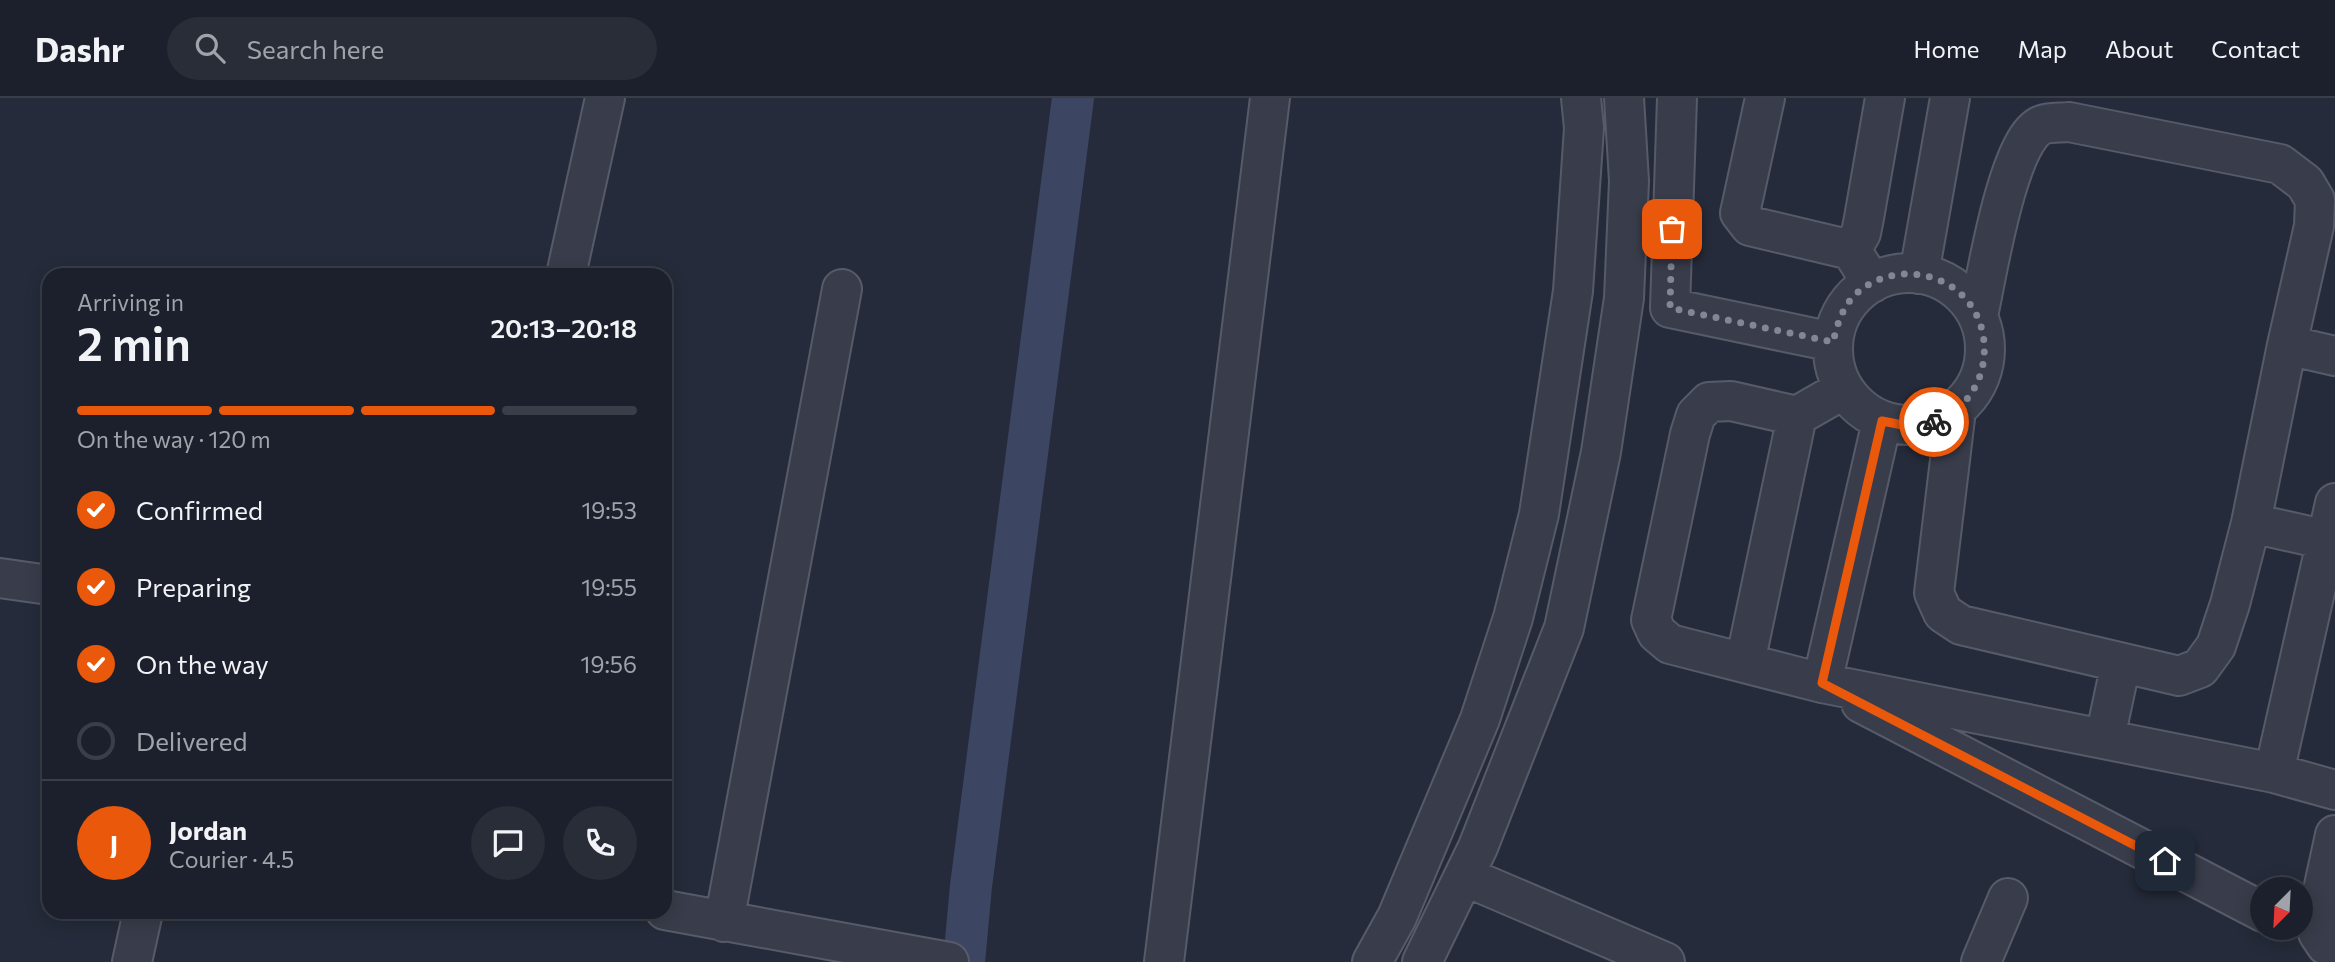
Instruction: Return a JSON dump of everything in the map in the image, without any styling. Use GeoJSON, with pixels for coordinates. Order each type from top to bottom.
{"type":"FeatureCollection","features":[{"type":"Feature","properties":{"kind":"street"},"geometry":{"type":"LineString","coordinates":[[568,268],[605,98]]}},
{"type":"Feature","properties":{"kind":"street"},"geometry":{"type":"LineString","coordinates":[[1164,962],[1270,98]]}},
{"type":"Feature","properties":{"kind":"street"},"geometry":{"type":"LineString","coordinates":[[1373,962],[1397,917],[1480,719],[1513,618],[1539,514],[1573,292],[1584,128],[1581,98]]}},
{"type":"Feature","properties":{"kind":"street"},"geometry":{"type":"LineString","coordinates":[[1422,962],[1503,789],[1563,628],[1601,452],[1624,298],[1629,181],[1624,98]]}},
{"type":"Feature","properties":{"kind":"street"},"geometry":{"type":"LineString","coordinates":[[1670,308],[1677,98]]}},
{"type":"Feature","properties":{"kind":"street"},"geometry":{"type":"LineString","coordinates":[[1765,98],[1740,213],[1750,226],[1852,250],[1872,283]]}},
{"type":"Feature","properties":{"kind":"street"},"geometry":{"type":"LineString","coordinates":[[1852,250],[1861,233],[1885,98]]}},
{"type":"Feature","properties":{"kind":"street"},"geometry":{"type":"LineString","coordinates":[[1919,274],[1945,99]]}},
{"type":"Feature","properties":{"kind":"street"},"geometry":{"type":"LineString","coordinates":[[1956,410],[1934,593],[1943,613],[1961,625],[2179,677],[2200,668],[2216,646],[2251,523],[2314,226],[2315,200],[2305,183],[2280,164],[2068,122],[2040,125],[2025,140],[2008,180],[1978,316]]}},
{"type":"Feature","properties":{"kind":"street"},"geometry":{"type":"LineString","coordinates":[[1895,274],[1919,274],[1942,281],[1962,295],[1978,316],[1985,341],[1984,367],[1973,391],[1956,410],[1933,422],[1908,426],[1882,421],[1859,407],[1844,389],[1834,366],[1833,342],[1839,318],[1852,298],[1872,283],[1895,274]]}},
{"type":"Feature","properties":{"kind":"street"},"geometry":{"type":"LineString","coordinates":[[724,922],[842,289]]}},
{"type":"Feature","properties":{"kind":"street"},"geometry":{"type":"LineString","coordinates":[[1573,292],[1624,298],[1833,342]]}},
{"type":"Feature","properties":{"kind":"street"},"geometry":{"type":"LineString","coordinates":[[2287,345],[2335,356]]}},
{"type":"Feature","properties":{"kind":"street"},"geometry":{"type":"LineString","coordinates":[[1844,389],[1797,416],[1731,401],[1709,402],[1696,415],[1651,620],[1657,633],[1670,644],[1822,683],[2105,738],[2274,774],[2335,790]]}},
{"type":"Feature","properties":{"kind":"street"},"geometry":{"type":"LineString","coordinates":[[1745,663],[1797,416]]}},
{"type":"Feature","properties":{"kind":"street"},"geometry":{"type":"LineString","coordinates":[[1822,683],[1882,421]]}},
{"type":"Feature","properties":{"kind":"street"},"geometry":{"type":"LineString","coordinates":[[2274,774],[2335,503]]}},
{"type":"Feature","properties":{"kind":"street"},"geometry":{"type":"LineString","coordinates":[[2251,523],[2327,540]]}},
{"type":"Feature","properties":{"kind":"street"},"geometry":{"type":"LineString","coordinates":[[0,578],[42,584]]}},
{"type":"Feature","properties":{"kind":"street"},"geometry":{"type":"LineString","coordinates":[[2105,738],[2121,663]]}},
{"type":"Feature","properties":{"kind":"street"},"geometry":{"type":"LineString","coordinates":[[1822,683],[2250,905]]}},
{"type":"Feature","properties":{"kind":"street"},"geometry":{"type":"LineString","coordinates":[[2330,947],[2318,933],[2317,918],[2335,835]]}},
{"type":"Feature","properties":{"kind":"street"},"geometry":{"type":"LineString","coordinates":[[1464,876],[1663,962]]}},
{"type":"Feature","properties":{"kind":"street"},"geometry":{"type":"LineString","coordinates":[[1982,962],[2008,898]]}},
{"type":"Feature","properties":{"kind":"street"},"geometry":{"type":"LineString","coordinates":[[672,911],[943,961]]}},
{"type":"Feature","properties":{"kind":"street"},"geometry":{"type":"LineString","coordinates":[[132,962],[141,919]]}},
{"type":"Feature","properties":{"kind":"street"},"geometry":{"type":"LineString","coordinates":[[2314,939],[2330,947]]}},
{"type":"Feature","properties":{"kind":"waterway"},"geometry":{"type":"LineString","coordinates":[[964,962],[971,886],[1073,98]]}},
{"type":"Feature","properties":{"kind":"way so far"},"geometry":{"type":"LineString","coordinates":[[1672,229],[1670,308],[1833,342],[1839,318],[1852,298],[1872,283],[1895,274],[1919,274],[1942,281],[1962,295],[1978,316],[1985,341],[1984,367],[1973,391],[1956,410],[1934,422]]}},
{"type":"Feature","properties":{"kind":"route"},"geometry":{"type":"LineString","coordinates":[[1934,422],[1908,426],[1882,421],[1822,683],[2165,861]]}}]}
